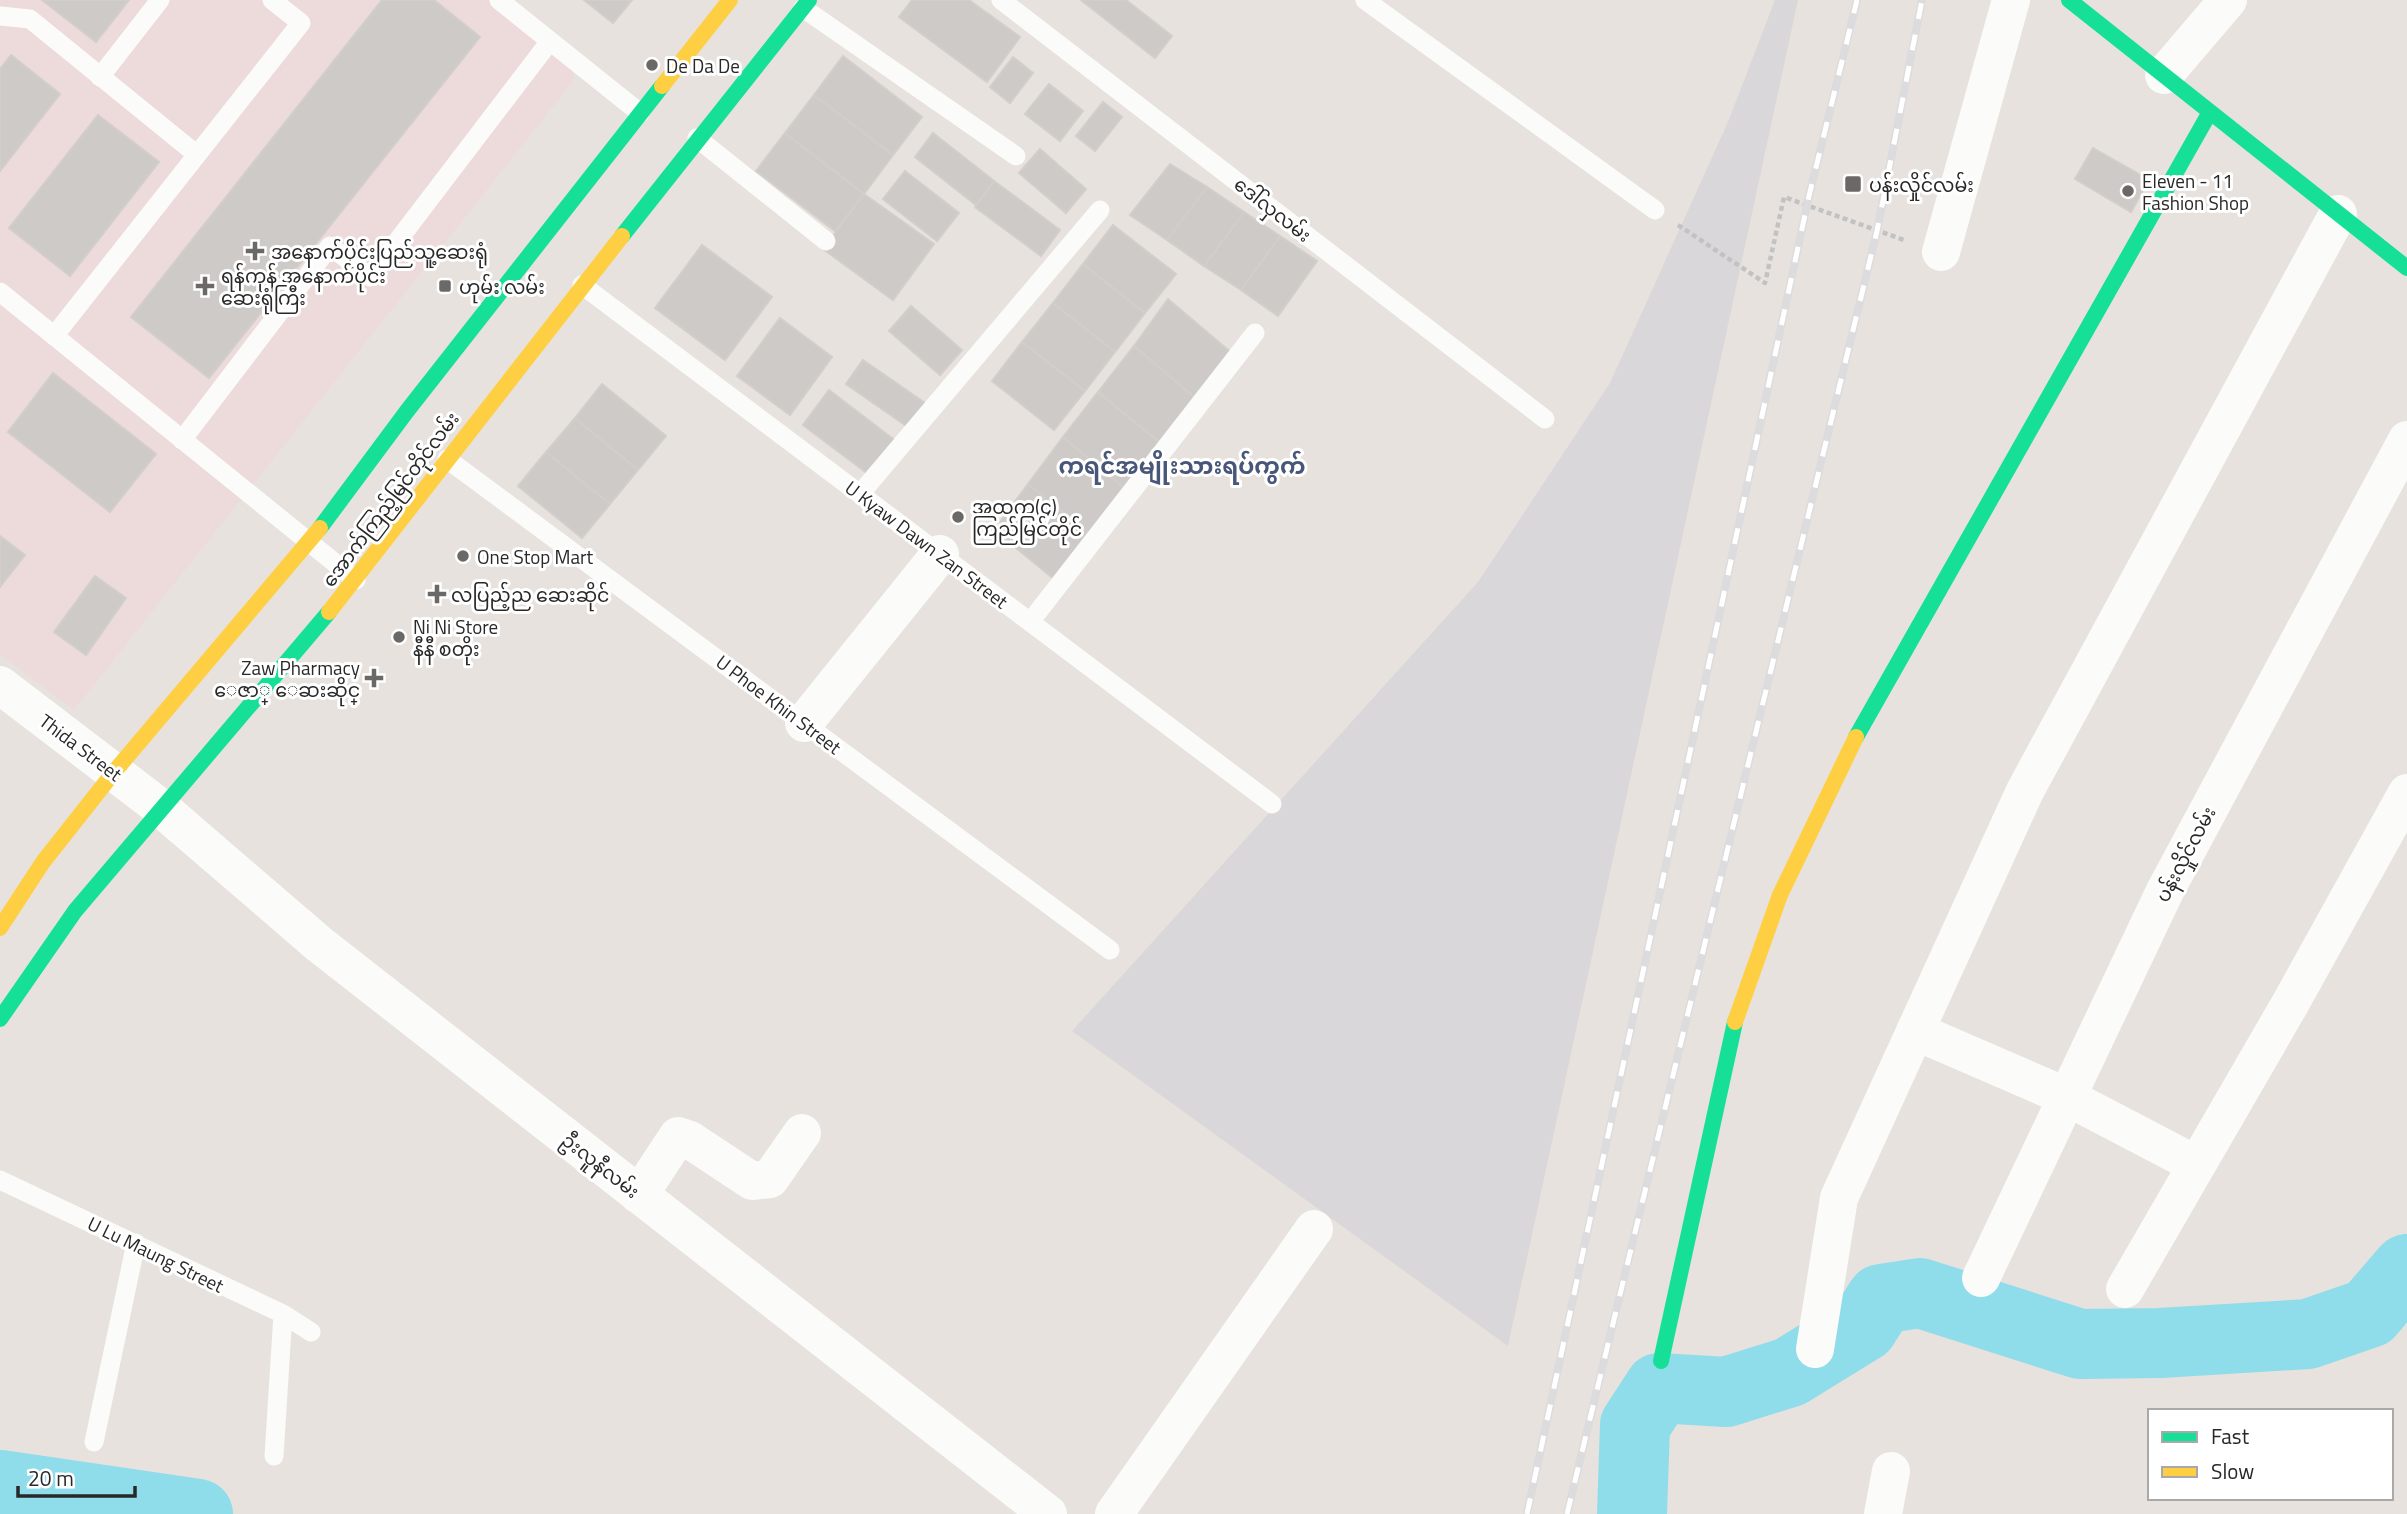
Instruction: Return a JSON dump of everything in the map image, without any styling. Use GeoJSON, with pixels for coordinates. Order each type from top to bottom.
{"type":"FeatureCollection","features":[{"type":"Feature","properties":{"kind":"main road","name":"အောက်ကြည့်မြင်တိုင်လမ်း"},"geometry":{"type":"LineString","coordinates":[[0,928],[43,862],[114,772],[309,542],[632,133],[640,113],[730,0]]}},
{"type":"Feature","properties":{"kind":"main road"},"geometry":{"type":"LineString","coordinates":[[2069,0],[2407,268]]}},
{"type":"Feature","properties":{"kind":"main road","name":"အောက်ကြည့်မြင်တိုင်လမ်း"},"geometry":{"type":"LineString","coordinates":[[0,1018],[75,911],[356,580],[447,459],[521,354],[582,285],[671,162],[697,138],[806,4]]}},
{"type":"Feature","properties":{"kind":"main road"},"geometry":{"type":"LineString","coordinates":[[1661,1361],[1733,1029],[1780,895],[1838,769],[2210,112]]}},
{"type":"Feature","properties":{"kind":"street"},"geometry":{"type":"LineString","coordinates":[[1941,252],[2011,0]]}},
{"type":"Feature","properties":{"kind":"street"},"geometry":{"type":"LineString","coordinates":[[2164,75],[2228,0]]}},
{"type":"Feature","properties":{"kind":"street"},"geometry":{"type":"LineString","coordinates":[[1815,1349],[1839,1198],[2025,791],[2338,214]]}},
{"type":"Feature","properties":{"kind":"street","name":"ပန်းလှိုင်လမ်း"},"geometry":{"type":"LineString","coordinates":[[1981,1278],[2065,1096],[2165,891],[2407,440]]}},
{"type":"Feature","properties":{"kind":"street"},"geometry":{"type":"LineString","coordinates":[[804,723],[940,554]]}},
{"type":"Feature","properties":{"kind":"street","name":"Thida Street"},"geometry":{"type":"LineString","coordinates":[[0,685],[162,808]]}},
{"type":"Feature","properties":{"kind":"street"},"geometry":{"type":"LineString","coordinates":[[2125,1289],[2407,793]]}},
{"type":"Feature","properties":{"kind":"street","name":"ဦးလူနီလမ်း"},"geometry":{"type":"LineString","coordinates":[[162,808],[319,944],[1048,1514]]}},
{"type":"Feature","properties":{"kind":"street"},"geometry":{"type":"LineString","coordinates":[[1915,1031],[2065,1096],[2197,1165]]}},
{"type":"Feature","properties":{"kind":"street"},"geometry":{"type":"LineString","coordinates":[[639,1195],[678,1136],[690,1140],[752,1181],[770,1179],[802,1133]]}},
{"type":"Feature","properties":{"kind":"street"},"geometry":{"type":"LineString","coordinates":[[1114,1514],[1314,1229]]}},
{"type":"Feature","properties":{"kind":"street"},"geometry":{"type":"LineString","coordinates":[[1883,1514],[1891,1471]]}},
{"type":"Feature","properties":{"kind":"lane"},"geometry":{"type":"LineString","coordinates":[[100,77],[160,0]]}},
{"type":"Feature","properties":{"kind":"lane"},"geometry":{"type":"LineString","coordinates":[[54,336],[301,23],[272,0]]}},
{"type":"Feature","properties":{"kind":"lane"},"geometry":{"type":"LineString","coordinates":[[499,0],[640,113]]}},
{"type":"Feature","properties":{"kind":"lane","name":"ဒေါ်လှလမ်း"},"geometry":{"type":"LineString","coordinates":[[1001,0],[1545,419]]}},
{"type":"Feature","properties":{"kind":"lane"},"geometry":{"type":"LineString","coordinates":[[1365,0],[1655,210]]}},
{"type":"Feature","properties":{"kind":"lane"},"geometry":{"type":"LineString","coordinates":[[806,4],[1016,156]]}},
{"type":"Feature","properties":{"kind":"lane"},"geometry":{"type":"LineString","coordinates":[[0,16],[30,19],[196,154]]}},
{"type":"Feature","properties":{"kind":"lane"},"geometry":{"type":"LineString","coordinates":[[182,440],[330,246],[370,277],[550,41]]}},
{"type":"Feature","properties":{"kind":"lane"},"geometry":{"type":"LineString","coordinates":[[697,138],[826,241]]}},
{"type":"Feature","properties":{"kind":"lane"},"geometry":{"type":"LineString","coordinates":[[860,494],[1100,210]]}},
{"type":"Feature","properties":{"kind":"lane","name":"U Kyaw Dawn Zan Street"},"geometry":{"type":"LineString","coordinates":[[582,285],[1272,804]]}},
{"type":"Feature","properties":{"kind":"lane"},"geometry":{"type":"LineString","coordinates":[[0,292],[356,580]]}},
{"type":"Feature","properties":{"kind":"lane"},"geometry":{"type":"LineString","coordinates":[[1030,622],[1255,333]]}},
{"type":"Feature","properties":{"kind":"lane","name":"U Phoe Khin Street"},"geometry":{"type":"LineString","coordinates":[[447,459],[1110,950]]}},
{"type":"Feature","properties":{"kind":"lane","name":"U Lu Maung Street"},"geometry":{"type":"LineString","coordinates":[[0,1180],[283,1314],[311,1332]]}},
{"type":"Feature","properties":{"kind":"lane"},"geometry":{"type":"LineString","coordinates":[[94,1442],[136,1243]]}},
{"type":"Feature","properties":{"kind":"lane"},"geometry":{"type":"LineString","coordinates":[[274,1456],[283,1314]]}},
{"type":"Feature","properties":{"kind":"path"},"geometry":{"type":"LineString","coordinates":[[1655,210],[1765,283],[1784,197],[1941,252]]}},
{"type":"Feature","properties":{"kind":"shaded area","name":"ရန်ကုန် အနောက်ပိုင်း ဆေးရုံကြီး"},"geometry":{"type":"Polygon","coordinates":[[[0,0],[502,0],[573,59],[574,80],[74,710],[0,654],[0,0]]]}},
{"type":"Feature","properties":{"kind":"shaded area"},"geometry":{"type":"Polygon","coordinates":[[[1775,0],[1798,0],[1508,1346],[1072,1031],[1478,582],[1610,383],[1728,122],[1775,0]]]}},
{"type":"Feature","properties":{"kind":"building"},"geometry":{"type":"Polygon","coordinates":[[[42,0],[129,0],[96,42],[42,0]]]}},
{"type":"Feature","properties":{"kind":"building"},"geometry":{"type":"Polygon","coordinates":[[[382,0],[434,0],[480,37],[209,378],[131,317],[382,0]]]}},
{"type":"Feature","properties":{"kind":"building"},"geometry":{"type":"Polygon","coordinates":[[[584,0],[632,0],[613,23],[584,0]]]}},
{"type":"Feature","properties":{"kind":"building"},"geometry":{"type":"Polygon","coordinates":[[[912,0],[969,0],[1020,37],[987,82],[899,17],[912,0]]]}},
{"type":"Feature","properties":{"kind":"building"},"geometry":{"type":"Polygon","coordinates":[[[1081,0],[1126,0],[1172,36],[1155,58],[1081,0]]]}},
{"type":"Feature","properties":{"kind":"building"},"geometry":{"type":"Polygon","coordinates":[[[11,55],[60,94],[0,171],[0,69],[11,55]]]}},
{"type":"Feature","properties":{"kind":"building"},"geometry":{"type":"Polygon","coordinates":[[[843,56],[922,117],[893,155],[814,95],[843,56]]]}},
{"type":"Feature","properties":{"kind":"building"},"geometry":{"type":"Polygon","coordinates":[[[1013,57],[1033,73],[1010,103],[990,87],[1013,57]]]}},
{"type":"Feature","properties":{"kind":"building"},"geometry":{"type":"Polygon","coordinates":[[[1049,84],[1083,111],[1060,141],[1025,114],[1049,84]]]}},
{"type":"Feature","properties":{"kind":"building"},"geometry":{"type":"Polygon","coordinates":[[[814,95],[893,155],[864,194],[785,133],[814,95]]]}},
{"type":"Feature","properties":{"kind":"building"},"geometry":{"type":"Polygon","coordinates":[[[1103,102],[1122,117],[1095,151],[1076,136],[1103,102]]]}},
{"type":"Feature","properties":{"kind":"building"},"geometry":{"type":"Polygon","coordinates":[[[98,115],[159,162],[70,276],[9,228],[98,115]]]}},
{"type":"Feature","properties":{"kind":"building"},"geometry":{"type":"Polygon","coordinates":[[[785,133],[864,194],[835,231],[756,171],[785,133]]]}},
{"type":"Feature","properties":{"kind":"building"},"geometry":{"type":"Polygon","coordinates":[[[933,133],[994,181],[976,205],[915,157],[933,133]]]}},
{"type":"Feature","properties":{"kind":"building"},"geometry":{"type":"Polygon","coordinates":[[[2093,148],[2149,180],[2131,212],[2075,179],[2093,148]]]}},
{"type":"Feature","properties":{"kind":"building"},"geometry":{"type":"Polygon","coordinates":[[[1040,149],[1086,189],[1066,213],[1019,173],[1040,149]]]}},
{"type":"Feature","properties":{"kind":"building"},"geometry":{"type":"Polygon","coordinates":[[[1170,164],[1207,187],[1167,240],[1130,215],[1170,164]]]}},
{"type":"Feature","properties":{"kind":"building"},"geometry":{"type":"Polygon","coordinates":[[[905,171],[959,213],[937,241],[883,199],[905,171]]]}},
{"type":"Feature","properties":{"kind":"building"},"geometry":{"type":"Polygon","coordinates":[[[994,181],[1060,230],[1041,256],[975,207],[994,181]]]}},
{"type":"Feature","properties":{"kind":"building"},"geometry":{"type":"Polygon","coordinates":[[[1207,187],[1244,212],[1204,266],[1167,240],[1207,187]]]}},
{"type":"Feature","properties":{"kind":"building"},"geometry":{"type":"Polygon","coordinates":[[[864,194],[934,244],[893,300],[823,249],[864,194]]]}},
{"type":"Feature","properties":{"kind":"building"},"geometry":{"type":"Polygon","coordinates":[[[1244,212],[1280,236],[1241,290],[1204,266],[1244,212]]]}},
{"type":"Feature","properties":{"kind":"building"},"geometry":{"type":"Polygon","coordinates":[[[1113,225],[1176,274],[1145,313],[1083,264],[1113,225]]]}},
{"type":"Feature","properties":{"kind":"building"},"geometry":{"type":"Polygon","coordinates":[[[1280,236],[1317,261],[1278,316],[1241,290],[1280,236]]]}},
{"type":"Feature","properties":{"kind":"building"},"geometry":{"type":"Polygon","coordinates":[[[702,245],[772,297],[725,360],[655,308],[702,245]]]}},
{"type":"Feature","properties":{"kind":"building"},"geometry":{"type":"Polygon","coordinates":[[[1083,264],[1145,313],[1115,352],[1053,303],[1083,264]]]}},
{"type":"Feature","properties":{"kind":"building"},"geometry":{"type":"Polygon","coordinates":[[[1168,299],[1235,356],[1199,401],[1134,346],[1168,299]]]}},
{"type":"Feature","properties":{"kind":"building"},"geometry":{"type":"Polygon","coordinates":[[[1053,303],[1115,352],[1085,391],[1022,342],[1053,303]]]}},
{"type":"Feature","properties":{"kind":"building"},"geometry":{"type":"Polygon","coordinates":[[[911,306],[962,350],[940,375],[889,331],[911,306]]]}},
{"type":"Feature","properties":{"kind":"building"},"geometry":{"type":"Polygon","coordinates":[[[780,318],[832,357],[790,415],[737,376],[780,318]]]}},
{"type":"Feature","properties":{"kind":"building"},"geometry":{"type":"Polygon","coordinates":[[[1022,342],[1085,391],[1054,430],[992,381],[1022,342]]]}},
{"type":"Feature","properties":{"kind":"building"},"geometry":{"type":"Polygon","coordinates":[[[1134,346],[1199,401],[1163,445],[1098,392],[1134,346]]]}},
{"type":"Feature","properties":{"kind":"building"},"geometry":{"type":"Polygon","coordinates":[[[863,360],[925,403],[908,427],[846,384],[863,360]]]}},
{"type":"Feature","properties":{"kind":"building"},"geometry":{"type":"Polygon","coordinates":[[[53,373],[156,454],[110,512],[8,432],[53,373]]]}},
{"type":"Feature","properties":{"kind":"building"},"geometry":{"type":"Polygon","coordinates":[[[602,384],[666,436],[638,470],[575,418],[602,384]]]}},
{"type":"Feature","properties":{"kind":"building"},"geometry":{"type":"Polygon","coordinates":[[[829,390],[897,442],[871,476],[803,425],[829,390]]]}},
{"type":"Feature","properties":{"kind":"building"},"geometry":{"type":"Polygon","coordinates":[[[1098,392],[1163,445],[1126,490],[1063,437],[1098,392]]]}},
{"type":"Feature","properties":{"kind":"building"},"geometry":{"type":"Polygon","coordinates":[[[575,418],[638,470],[610,504],[546,452],[575,418]]]}},
{"type":"Feature","properties":{"kind":"building"},"geometry":{"type":"Polygon","coordinates":[[[1063,437],[1126,490],[1090,534],[1028,484],[1063,437]]]}},
{"type":"Feature","properties":{"kind":"building"},"geometry":{"type":"Polygon","coordinates":[[[546,452],[610,504],[582,538],[518,486],[546,452]]]}},
{"type":"Feature","properties":{"kind":"building"},"geometry":{"type":"Polygon","coordinates":[[[1028,484],[1090,534],[1054,579],[994,530],[1028,484]]]}},
{"type":"Feature","properties":{"kind":"building"},"geometry":{"type":"Polygon","coordinates":[[[0,536],[25,555],[0,587],[0,536]]]}},
{"type":"Feature","properties":{"kind":"building"},"geometry":{"type":"Polygon","coordinates":[[[95,576],[126,598],[86,655],[54,632],[95,576]]]}},
{"type":"Feature","properties":{"kind":"waterway"},"geometry":{"type":"LineString","coordinates":[[1632,1514],[1635,1425],[1659,1388],[1726,1392],[1790,1372],[1863,1327],[1881,1299],[1920,1293],[2080,1344],[2160,1343],[2308,1334],[2369,1313],[2407,1269]]}},
{"type":"Feature","properties":{"kind":"waterway"},"geometry":{"type":"LineString","coordinates":[[0,1485],[198,1514]]}},
{"type":"Feature","properties":{"kind":"railway"},"geometry":{"type":"LineString","coordinates":[[1527,1514],[1809,196],[1857,0]]}},
{"type":"Feature","properties":{"kind":"railway"},"geometry":{"type":"LineString","coordinates":[[1567,1514],[1877,231],[1922,0]]}},
{"type":"Feature","properties":{"kind":"traffic: fast"},"geometry":{"type":"LineString","coordinates":[[622,236],[809,0]]}},
{"type":"Feature","properties":{"kind":"traffic: fast"},"geometry":{"type":"LineString","coordinates":[[2069,0],[2407,268]]}},
{"type":"Feature","properties":{"kind":"traffic: fast"},"geometry":{"type":"LineString","coordinates":[[320,528],[407,411],[662,86]]}},
{"type":"Feature","properties":{"kind":"traffic: fast"},"geometry":{"type":"LineString","coordinates":[[1856,737],[2210,112]]}},
{"type":"Feature","properties":{"kind":"traffic: fast"},"geometry":{"type":"LineString","coordinates":[[0,1019],[75,911],[329,612]]}},
{"type":"Feature","properties":{"kind":"traffic: fast"},"geometry":{"type":"LineString","coordinates":[[1661,1361],[1735,1022]]}},
{"type":"Feature","properties":{"kind":"traffic: slow"},"geometry":{"type":"LineString","coordinates":[[662,86],[730,0]]}},
{"type":"Feature","properties":{"kind":"traffic: slow"},"geometry":{"type":"LineString","coordinates":[[329,612],[622,236]]}},
{"type":"Feature","properties":{"kind":"traffic: slow"},"geometry":{"type":"LineString","coordinates":[[0,928],[43,862],[114,772],[320,528]]}},
{"type":"Feature","properties":{"kind":"traffic: slow"},"geometry":{"type":"LineString","coordinates":[[1735,1022],[1780,895],[1856,737]]}},
{"type":"Feature","properties":{"kind":"place","name":"De Da De"},"geometry":{"type":"Point","coordinates":[652,65]}},
{"type":"Feature","properties":{"kind":"place","name":"ပန်းလှိုင်လမ်း"},"geometry":{"type":"Point","coordinates":[1853,184]}},
{"type":"Feature","properties":{"kind":"place","name":"Eleven - 11 Fashion Shop"},"geometry":{"type":"Point","coordinates":[2128,191]}},
{"type":"Feature","properties":{"kind":"place","name":"အနောက်ပိုင်းပြည်သူ့ဆေးရုံ"},"geometry":{"type":"Point","coordinates":[255,251]}},
{"type":"Feature","properties":{"kind":"place","name":"ရန်ကုန် အနောက်ပိုင်း ဆေးရုံကြီး"},"geometry":{"type":"Point","coordinates":[205,286]}},
{"type":"Feature","properties":{"kind":"place","name":"ဟုမ်း လမ်း"},"geometry":{"type":"Point","coordinates":[445,286]}},
{"type":"Feature","properties":{"kind":"place","name":"အထက(၄) ကြည်မြင်တိုင်"},"geometry":{"type":"Point","coordinates":[958,517]}},
{"type":"Feature","properties":{"kind":"place","name":"One Stop Mart"},"geometry":{"type":"Point","coordinates":[463,556]}},
{"type":"Feature","properties":{"kind":"place","name":"လပြည့်ည ဆေးဆိုင်"},"geometry":{"type":"Point","coordinates":[437,594]}},
{"type":"Feature","properties":{"kind":"place","name":"Ni Ni Store နီနီ စတိုး"},"geometry":{"type":"Point","coordinates":[399,637]}},
{"type":"Feature","properties":{"kind":"place","name":"Zaw Pharmacy ေဇာ္ ေဆးဆိုင္"},"geometry":{"type":"Point","coordinates":[374,678]}},
{"type":"Feature","properties":{"kind":"district","name":"ကရင်အမျိုးသားရပ်ကွက်"},"geometry":{"type":"Point","coordinates":[1182,465]}}]}
